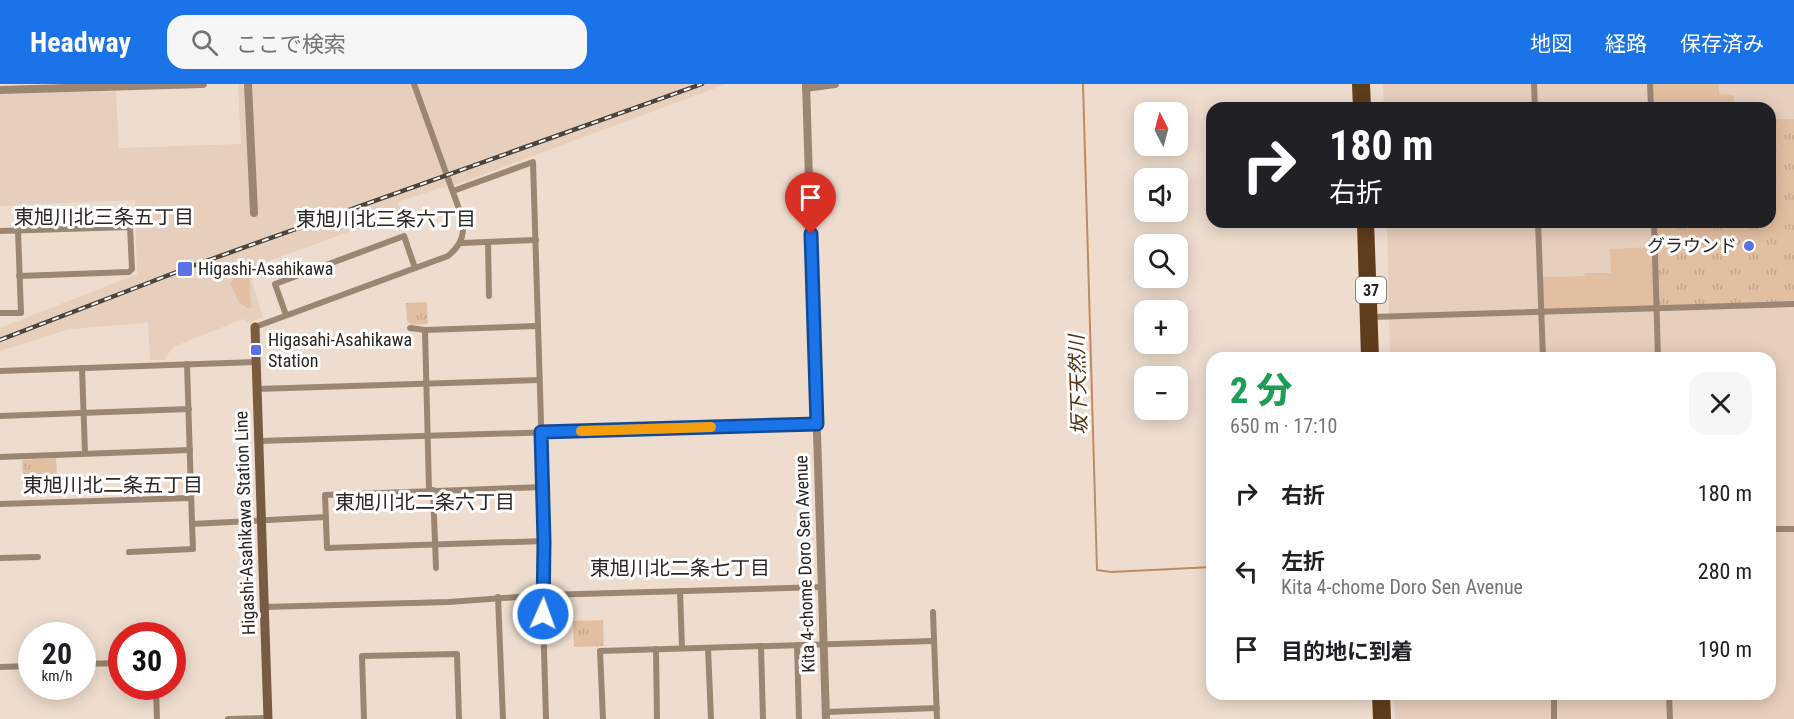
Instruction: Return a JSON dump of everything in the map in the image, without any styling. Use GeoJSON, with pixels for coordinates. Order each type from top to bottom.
{"type":"FeatureCollection","features":[{"type":"Feature","properties":{"kind":"main road"},"geometry":{"type":"LineString","coordinates":[[1357,84],[1358,102]]}},
{"type":"Feature","properties":{"kind":"main road"},"geometry":{"type":"LineString","coordinates":[[1365,84],[1366,102]]}},
{"type":"Feature","properties":{"kind":"main road","name":"37"},"geometry":{"type":"LineString","coordinates":[[1362,228],[1368,317],[1373,352]]}},
{"type":"Feature","properties":{"kind":"main road","name":"37"},"geometry":{"type":"LineString","coordinates":[[1366,352],[1369,228]]}},
{"type":"Feature","properties":{"kind":"main road","name":"Higashi-Asahikawa Station Line"},"geometry":{"type":"LineString","coordinates":[[255,327],[268,718]]}},
{"type":"Feature","properties":{"kind":"main road"},"geometry":{"type":"LineString","coordinates":[[1377,700],[1378,719]]}},
{"type":"Feature","properties":{"kind":"main road"},"geometry":{"type":"LineString","coordinates":[[1385,700],[1386,719]]}},
{"type":"Feature","properties":{"kind":"street"},"geometry":{"type":"LineString","coordinates":[[0,90],[203,84]]}},
{"type":"Feature","properties":{"kind":"street"},"geometry":{"type":"LineString","coordinates":[[248,84],[254,213]]}},
{"type":"Feature","properties":{"kind":"street"},"geometry":{"type":"LineString","coordinates":[[414,84],[463,220],[462,243]]}},
{"type":"Feature","properties":{"kind":"street"},"geometry":{"type":"LineString","coordinates":[[806,86],[835,84]]}},
{"type":"Feature","properties":{"kind":"street"},"geometry":{"type":"LineString","coordinates":[[1534,84],[1534,102]]}},
{"type":"Feature","properties":{"kind":"street"},"geometry":{"type":"LineString","coordinates":[[1650,84],[1651,102]]}},
{"type":"Feature","properties":{"kind":"street","name":"Kita 4-chome Doro Sen Avenue"},"geometry":{"type":"LineString","coordinates":[[806,86],[826,715]]}},
{"type":"Feature","properties":{"kind":"street"},"geometry":{"type":"LineString","coordinates":[[453,191],[533,162],[543,487],[546,719]]}},
{"type":"Feature","properties":{"kind":"street"},"geometry":{"type":"LineString","coordinates":[[0,231],[130,227],[132,268],[129,272],[19,276]]}},
{"type":"Feature","properties":{"kind":"street"},"geometry":{"type":"LineString","coordinates":[[1538,228],[1543,352]]}},
{"type":"Feature","properties":{"kind":"street"},"geometry":{"type":"LineString","coordinates":[[1654,228],[1658,352]]}},
{"type":"Feature","properties":{"kind":"street"},"geometry":{"type":"LineString","coordinates":[[0,313],[21,312],[18,230]]}},
{"type":"Feature","properties":{"kind":"street"},"geometry":{"type":"LineString","coordinates":[[286,315],[275,284],[296,276],[404,237],[415,268]]}},
{"type":"Feature","properties":{"kind":"street"},"geometry":{"type":"LineString","coordinates":[[255,327],[448,256],[462,243],[536,240]]}},
{"type":"Feature","properties":{"kind":"street"},"geometry":{"type":"LineString","coordinates":[[488,242],[489,296]]}},
{"type":"Feature","properties":{"kind":"street"},"geometry":{"type":"LineString","coordinates":[[1368,317],[1794,304]]}},
{"type":"Feature","properties":{"kind":"street"},"geometry":{"type":"LineString","coordinates":[[410,328],[425,330],[537,326]]}},
{"type":"Feature","properties":{"kind":"street"},"geometry":{"type":"LineString","coordinates":[[425,330],[428,437],[436,568]]}},
{"type":"Feature","properties":{"kind":"street"},"geometry":{"type":"LineString","coordinates":[[0,370],[256,362]]}},
{"type":"Feature","properties":{"kind":"street"},"geometry":{"type":"LineString","coordinates":[[129,552],[193,549],[187,364]]}},
{"type":"Feature","properties":{"kind":"street"},"geometry":{"type":"LineString","coordinates":[[82,368],[85,453]]}},
{"type":"Feature","properties":{"kind":"street"},"geometry":{"type":"LineString","coordinates":[[257,389],[539,380]]}},
{"type":"Feature","properties":{"kind":"street"},"geometry":{"type":"LineString","coordinates":[[0,416],[189,409]]}},
{"type":"Feature","properties":{"kind":"street"},"geometry":{"type":"LineString","coordinates":[[259,441],[817,424]]}},
{"type":"Feature","properties":{"kind":"street"},"geometry":{"type":"LineString","coordinates":[[0,457],[190,450]]}},
{"type":"Feature","properties":{"kind":"street"},"geometry":{"type":"LineString","coordinates":[[543,487],[325,495],[327,548],[544,541]]}},
{"type":"Feature","properties":{"kind":"street"},"geometry":{"type":"LineString","coordinates":[[0,504],[191,498]]}},
{"type":"Feature","properties":{"kind":"street"},"geometry":{"type":"LineString","coordinates":[[192,524],[326,518]]}},
{"type":"Feature","properties":{"kind":"street"},"geometry":{"type":"LineString","coordinates":[[1776,529],[1794,529]]}},
{"type":"Feature","properties":{"kind":"street"},"geometry":{"type":"LineString","coordinates":[[0,558],[38,557]]}},
{"type":"Feature","properties":{"kind":"street"},"geometry":{"type":"LineString","coordinates":[[264,607],[449,602],[544,595],[822,587]]}},
{"type":"Feature","properties":{"kind":"street"},"geometry":{"type":"LineString","coordinates":[[680,591],[682,648]]}},
{"type":"Feature","properties":{"kind":"street"},"geometry":{"type":"LineString","coordinates":[[498,597],[503,719]]}},
{"type":"Feature","properties":{"kind":"street"},"geometry":{"type":"LineString","coordinates":[[933,612],[937,719]]}},
{"type":"Feature","properties":{"kind":"street"},"geometry":{"type":"LineString","coordinates":[[603,719],[600,651],[934,641]]}},
{"type":"Feature","properties":{"kind":"street"},"geometry":{"type":"LineString","coordinates":[[797,645],[799,719]]}},
{"type":"Feature","properties":{"kind":"street"},"geometry":{"type":"LineString","coordinates":[[761,646],[763,719]]}},
{"type":"Feature","properties":{"kind":"street"},"geometry":{"type":"LineString","coordinates":[[708,648],[711,719]]}},
{"type":"Feature","properties":{"kind":"street"},"geometry":{"type":"LineString","coordinates":[[656,649],[657,719]]}},
{"type":"Feature","properties":{"kind":"street"},"geometry":{"type":"LineString","coordinates":[[364,719],[362,656],[457,654],[459,719]]}},
{"type":"Feature","properties":{"kind":"street"},"geometry":{"type":"LineString","coordinates":[[0,667],[18,666]]}},
{"type":"Feature","properties":{"kind":"street"},"geometry":{"type":"LineString","coordinates":[[156,700],[157,719]]}},
{"type":"Feature","properties":{"kind":"street"},"geometry":{"type":"LineString","coordinates":[[1554,700],[1554,719]]}},
{"type":"Feature","properties":{"kind":"street"},"geometry":{"type":"LineString","coordinates":[[1669,700],[1670,719]]}},
{"type":"Feature","properties":{"kind":"street"},"geometry":{"type":"LineString","coordinates":[[826,715],[937,708]]}},
{"type":"Feature","properties":{"kind":"street"},"geometry":{"type":"LineString","coordinates":[[228,719],[268,718]]}},
{"type":"Feature","properties":{"kind":"shaded area"},"geometry":{"type":"Polygon","coordinates":[[[238,84],[726,84],[458,184],[398,202],[402,212],[248,269],[263,317],[249,323],[243,319],[173,347],[164,360],[150,360],[148,323],[70,329],[0,351],[0,328],[137,274],[135,200],[0,206],[0,94],[116,91],[119,148],[241,144],[238,84]]]}},
{"type":"Feature","properties":{"kind":"shaded area"},"geometry":{"type":"Polygon","coordinates":[[[1383,84],[1794,84],[1794,719],[1395,719],[1394,700],[1776,700],[1776,352],[1390,352],[1387,228],[1776,228],[1776,102],[1384,102],[1383,84]]]}},
{"type":"Feature","properties":{"kind":"green space"},"geometry":{"type":"Polygon","coordinates":[[[1650,84],[1719,84],[1719,94],[1734,95],[1734,102],[1650,102],[1650,84]]]}},
{"type":"Feature","properties":{"kind":"green space"},"geometry":{"type":"Polygon","coordinates":[[[1776,119],[1794,119],[1794,304],[1657,308],[1654,228],[1776,228],[1776,119]]]}},
{"type":"Feature","properties":{"kind":"green space"},"geometry":{"type":"Polygon","coordinates":[[[1655,247],[1657,308],[1546,312],[1541,305],[1540,277],[1611,273],[1610,249],[1655,247]]]}},
{"type":"Feature","properties":{"kind":"green space"},"geometry":{"type":"Polygon","coordinates":[[[249,260],[252,307],[247,308],[239,302],[230,283],[233,279],[232,267],[249,260]]]}},
{"type":"Feature","properties":{"kind":"green space"},"geometry":{"type":"Polygon","coordinates":[[[427,302],[428,324],[412,325],[407,321],[406,303],[427,302]]]}},
{"type":"Feature","properties":{"kind":"green space"},"geometry":{"type":"Polygon","coordinates":[[[56,458],[57,474],[23,476],[22,460],[56,458]]]}},
{"type":"Feature","properties":{"kind":"green space"},"geometry":{"type":"Polygon","coordinates":[[[603,620],[604,646],[574,647],[573,621],[603,620]]]}},
{"type":"Feature","properties":{"kind":"waterway","name":"坂下天然川"},"geometry":{"type":"LineString","coordinates":[[1083,84],[1097,570],[1111,572],[1206,567]]}},
{"type":"Feature","properties":{"kind":"railway"},"geometry":{"type":"LineString","coordinates":[[0,340],[195,265],[702,84]]}},
{"type":"Feature","properties":{"kind":"slow traffic"},"geometry":{"type":"LineString","coordinates":[[581,431],[711,427]]}},
{"type":"Feature","properties":{"kind":"place","name":"グラウンド"},"geometry":{"type":"Point","coordinates":[1749,246]}},
{"type":"Feature","properties":{"kind":"place","name":"Higashi-Asahikawa"},"geometry":{"type":"Point","coordinates":[185,269]}},
{"type":"Feature","properties":{"kind":"place","name":"Higasahi-Asahikawa Station"},"geometry":{"type":"Point","coordinates":[256,350]}},
{"type":"Feature","properties":{"kind":"district","name":"東旭川北三条五丁目"},"geometry":{"type":"Point","coordinates":[104,217]}},
{"type":"Feature","properties":{"kind":"district","name":"東旭川北三条六丁目"},"geometry":{"type":"Point","coordinates":[386,219]}},
{"type":"Feature","properties":{"kind":"district","name":"東旭川北二条五丁目"},"geometry":{"type":"Point","coordinates":[113,485]}},
{"type":"Feature","properties":{"kind":"district","name":"東旭川北二条六丁目"},"geometry":{"type":"Point","coordinates":[425,502]}},
{"type":"Feature","properties":{"kind":"district","name":"東旭川北二条七丁目"},"geometry":{"type":"Point","coordinates":[680,568]}},
{"type":"Feature","properties":{"kind":"route"},"geometry":{"type":"LineString","coordinates":[[543,614],[544,541],[541,432],[817,424],[811,234]]}}]}
